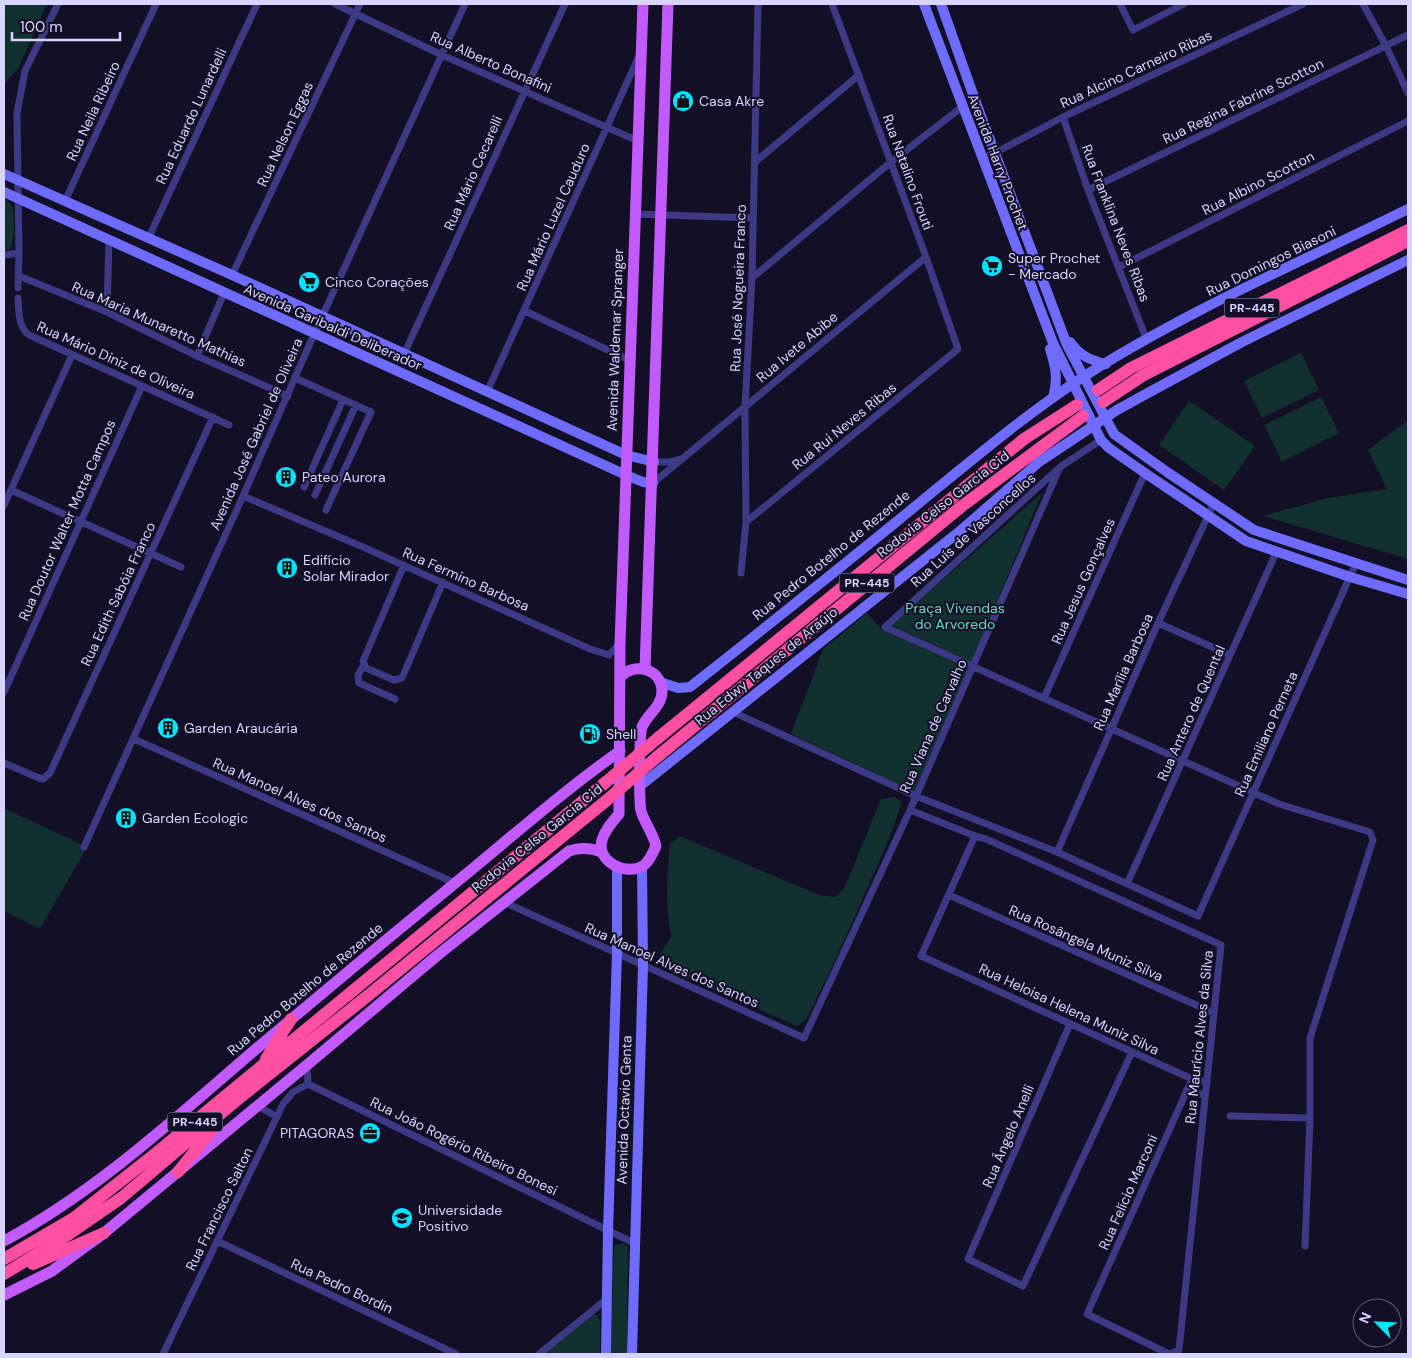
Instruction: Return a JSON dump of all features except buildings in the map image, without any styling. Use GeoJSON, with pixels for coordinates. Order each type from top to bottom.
{"type":"FeatureCollection","features":[{"type":"Feature","properties":{"kind":"highway","name":"PR-445"},"geometry":{"type":"LineString","coordinates":[[1408,230],[1131,368],[1101,396],[1408,241]]}},
{"type":"Feature","properties":{"kind":"highway","name":"Rodovia Celso Garcia Cid"},"geometry":{"type":"LineString","coordinates":[[4,1259],[74,1218],[260,1069],[658,738],[1017,445],[1080,410],[370,994],[237,1100],[121,1198],[4,1276]]}},
{"type":"Feature","properties":{"kind":"highway"},"geometry":{"type":"LineString","coordinates":[[260,1069],[291,1019]]}},
{"type":"Feature","properties":{"kind":"highway"},"geometry":{"type":"LineString","coordinates":[[178,1172],[237,1100]]}},
{"type":"Feature","properties":{"kind":"highway"},"geometry":{"type":"LineString","coordinates":[[4,1276],[104,1233]]}},
{"type":"Feature","properties":{"kind":"main road","name":"Avenida Waldemar Spranger"},"geometry":{"type":"LineString","coordinates":[[602,852],[601,842],[607,829],[619,814],[620,751],[618,706],[643,4]]}},
{"type":"Feature","properties":{"kind":"main road"},"geometry":{"type":"LineString","coordinates":[[646,669],[668,4]]}},
{"type":"Feature","properties":{"kind":"main road"},"geometry":{"type":"LineString","coordinates":[[504,902],[569,851],[578,848],[602,852],[608,861],[617,867],[626,869],[642,866],[652,855],[656,846],[653,834],[641,810],[642,728],[660,701],[662,691],[660,682],[646,669],[628,670],[620,677]]}},
{"type":"Feature","properties":{"kind":"main road","name":"Rua Pedro Botelho de Rezende"},"geometry":{"type":"LineString","coordinates":[[4,1241],[32,1226],[124,1162],[291,1019],[584,776],[620,751]]}},
{"type":"Feature","properties":{"kind":"main road","name":"PR-445"},"geometry":{"type":"LineString","coordinates":[[104,1233],[504,902]]}},
{"type":"Feature","properties":{"kind":"main road"},"geometry":{"type":"LineString","coordinates":[[4,1295],[52,1271],[104,1233]]}},
{"type":"Feature","properties":{"kind":"street"},"geometry":{"type":"LineString","coordinates":[[18,288],[17,113],[25,71],[58,4]]}},
{"type":"Feature","properties":{"kind":"street","name":"Rua Neila Ribeiro"},"geometry":{"type":"LineString","coordinates":[[66,201],[156,4]]}},
{"type":"Feature","properties":{"kind":"street","name":"Rua Eduardo Lunardelli"},"geometry":{"type":"LineString","coordinates":[[148,239],[257,4]]}},
{"type":"Feature","properties":{"kind":"street","name":"Rua Alberto Bonafini"},"geometry":{"type":"LineString","coordinates":[[335,4],[442,55],[638,141]]}},
{"type":"Feature","properties":{"kind":"street","name":"Rua Nelson Eggas"},"geometry":{"type":"LineString","coordinates":[[232,275],[360,4]]}},
{"type":"Feature","properties":{"kind":"street","name":"Avenida José Gabriel de Oliveira"},"geometry":{"type":"LineString","coordinates":[[84,847],[288,396],[314,332],[465,4]]}},
{"type":"Feature","properties":{"kind":"street","name":"Rua Mário Cecarelli"},"geometry":{"type":"LineString","coordinates":[[404,354],[565,4]]}},
{"type":"Feature","properties":{"kind":"street","name":"Rua José Nogueira Franco"},"geometry":{"type":"LineString","coordinates":[[741,573],[746,522],[745,407],[752,278],[758,4]]}},
{"type":"Feature","properties":{"kind":"street","name":"Rua Natalino Frouti"},"geometry":{"type":"LineString","coordinates":[[832,4],[926,257],[958,349]]}},
{"type":"Feature","properties":{"kind":"street","name":"Avenida Harry Prochet"},"geometry":{"type":"LineString","coordinates":[[924,4],[1050,336],[1101,440]]}},
{"type":"Feature","properties":{"kind":"street","name":"Avenida Harry Prochet"},"geometry":{"type":"LineString","coordinates":[[941,4],[1062,331],[1071,353],[1114,434]]}},
{"type":"Feature","properties":{"kind":"street"},"geometry":{"type":"LineString","coordinates":[[1120,4],[1133,30],[1184,4]]}},
{"type":"Feature","properties":{"kind":"street","name":"Rua Alcino Carneiro Ribas"},"geometry":{"type":"LineString","coordinates":[[982,158],[1063,117],[1303,4]]}},
{"type":"Feature","properties":{"kind":"street"},"geometry":{"type":"LineString","coordinates":[[1363,4],[1386,46],[1408,93]]}},
{"type":"Feature","properties":{"kind":"street","name":"Rua Regina Fabrine Scotton"},"geometry":{"type":"LineString","coordinates":[[1088,190],[1408,35]]}},
{"type":"Feature","properties":{"kind":"street","name":"Rua Mário Luzel Cauduro"},"geometry":{"type":"LineString","coordinates":[[487,392],[641,51]]}},
{"type":"Feature","properties":{"kind":"street"},"geometry":{"type":"LineString","coordinates":[[755,162],[859,75]]}},
{"type":"Feature","properties":{"kind":"street"},"geometry":{"type":"LineString","coordinates":[[752,278],[891,162],[962,108]]}},
{"type":"Feature","properties":{"kind":"street","name":"Rua Franklina Neves Ribas"},"geometry":{"type":"LineString","coordinates":[[1063,117],[1088,190],[1146,338]]}},
{"type":"Feature","properties":{"kind":"street","name":"Rua Albino Scotton"},"geometry":{"type":"LineString","coordinates":[[1119,267],[1408,121]]}},
{"type":"Feature","properties":{"kind":"street","name":"Avenida Garibaldi Deliberador"},"geometry":{"type":"LineString","coordinates":[[4,174],[232,275],[626,455],[654,462]]}},
{"type":"Feature","properties":{"kind":"street","name":"Avenida Garibaldi Deliberador"},"geometry":{"type":"LineString","coordinates":[[4,192],[626,475],[643,482],[653,483]]}},
{"type":"Feature","properties":{"kind":"street","name":"Rua Domingos Biasoni"},"geometry":{"type":"LineString","coordinates":[[1146,338],[1234,292],[1308,259],[1408,209]]}},
{"type":"Feature","properties":{"kind":"street"},"geometry":{"type":"LineString","coordinates":[[635,214],[753,218]]}},
{"type":"Feature","properties":{"kind":"street"},"geometry":{"type":"LineString","coordinates":[[107,312],[109,239]]}},
{"type":"Feature","properties":{"kind":"street"},"geometry":{"type":"LineString","coordinates":[[4,255],[19,253]]}},
{"type":"Feature","properties":{"kind":"street","name":"Rua Ivete Abibe"},"geometry":{"type":"LineString","coordinates":[[653,483],[926,257]]}},
{"type":"Feature","properties":{"kind":"street","name":"Rodovia Celso Garcia Cid"},"geometry":{"type":"LineString","coordinates":[[1026,473],[1117,410],[1242,342],[1408,260]]}},
{"type":"Feature","properties":{"kind":"street","name":"Rua Maria Munaretto Mathias"},"geometry":{"type":"LineString","coordinates":[[19,276],[107,312],[197,356],[288,396]]}},
{"type":"Feature","properties":{"kind":"street"},"geometry":{"type":"LineString","coordinates":[[197,356],[224,293]]}},
{"type":"Feature","properties":{"kind":"street","name":"Rua Mário Diniz de Oliveira"},"geometry":{"type":"LineString","coordinates":[[18,298],[21,324],[25,332],[72,355],[229,424]]}},
{"type":"Feature","properties":{"kind":"street"},"geometry":{"type":"LineString","coordinates":[[525,311],[630,360]]}},
{"type":"Feature","properties":{"kind":"street"},"geometry":{"type":"LineString","coordinates":[[1053,398],[1057,383],[1049,343],[1050,336],[1062,331],[1077,351],[1090,360],[1106,364]]}},
{"type":"Feature","properties":{"kind":"street"},"geometry":{"type":"LineString","coordinates":[[1053,398],[1146,338]]}},
{"type":"Feature","properties":{"kind":"street","name":"Rua Rui Neves Ribas"},"geometry":{"type":"LineString","coordinates":[[746,522],[958,349]]}},
{"type":"Feature","properties":{"kind":"street"},"geometry":{"type":"LineString","coordinates":[[4,505],[72,355]]}},
{"type":"Feature","properties":{"kind":"street"},"geometry":{"type":"LineString","coordinates":[[295,378],[371,412],[326,510]]}},
{"type":"Feature","properties":{"kind":"street","name":"Rua Doutor Walter Motta Campos"},"geometry":{"type":"LineString","coordinates":[[4,692],[142,386]]}},
{"type":"Feature","properties":{"kind":"street","name":"Rua Pedro Botelho de Rezende"},"geometry":{"type":"LineString","coordinates":[[660,682],[678,688],[690,687],[1015,425],[1053,398]]}},
{"type":"Feature","properties":{"kind":"street"},"geometry":{"type":"LineString","coordinates":[[304,487],[343,400]]}},
{"type":"Feature","properties":{"kind":"street"},"geometry":{"type":"LineString","coordinates":[[315,495],[356,405]]}},
{"type":"Feature","properties":{"kind":"street"},"geometry":{"type":"LineString","coordinates":[[1117,410],[1114,434],[1254,530],[1408,580]]}},
{"type":"Feature","properties":{"kind":"street","name":"Rua Edith Sabóia Franco"},"geometry":{"type":"LineString","coordinates":[[4,763],[43,779],[50,774],[213,417]]}},
{"type":"Feature","properties":{"kind":"street"},"geometry":{"type":"LineString","coordinates":[[1060,467],[1101,440],[1145,474],[1246,541],[1276,553],[1408,594]]}},
{"type":"Feature","properties":{"kind":"street","name":"Rua Ivete Abibe"},"geometry":{"type":"LineString","coordinates":[[654,462],[670,462],[685,457]]}},
{"type":"Feature","properties":{"kind":"street","name":"Rua Viana de Carvalho"},"geometry":{"type":"LineString","coordinates":[[804,1038],[910,810],[1060,467]]}},
{"type":"Feature","properties":{"kind":"street","name":"Rua Luís de Vasconcellos"},"geometry":{"type":"LineString","coordinates":[[973,666],[885,627],[1060,467]]}},
{"type":"Feature","properties":{"kind":"street","name":"Rua Edwy Taques de Araújo"},"geometry":{"type":"LineString","coordinates":[[640,786],[960,531],[1026,473]]}},
{"type":"Feature","properties":{"kind":"street","name":"Rua Jesus Gonçalves"},"geometry":{"type":"LineString","coordinates":[[1044,698],[1145,474]]}},
{"type":"Feature","properties":{"kind":"street"},"geometry":{"type":"LineString","coordinates":[[10,490],[181,567]]}},
{"type":"Feature","properties":{"kind":"street","name":"Rua Fermino Barbosa"},"geometry":{"type":"LineString","coordinates":[[243,496],[443,582],[603,654],[610,655],[620,644]]}},
{"type":"Feature","properties":{"kind":"street","name":"Rua Marília Barbosa"},"geometry":{"type":"LineString","coordinates":[[1057,852],[1158,623],[1214,503]]}},
{"type":"Feature","properties":{"kind":"street","name":"Rua Antero de Quental"},"geometry":{"type":"LineString","coordinates":[[1127,884],[1276,553]]}},
{"type":"Feature","properties":{"kind":"street","name":"Rua Emiliano Perneta"},"geometry":{"type":"LineString","coordinates":[[1127,884],[1198,916],[1356,564]]}},
{"type":"Feature","properties":{"kind":"street"},"geometry":{"type":"LineString","coordinates":[[395,699],[359,683],[358,675],[364,665],[363,661],[404,565]]}},
{"type":"Feature","properties":{"kind":"street"},"geometry":{"type":"LineString","coordinates":[[364,665],[366,668],[394,680],[402,678],[443,582]]}},
{"type":"Feature","properties":{"kind":"street"},"geometry":{"type":"LineString","coordinates":[[1158,623],[1230,655]]}},
{"type":"Feature","properties":{"kind":"street"},"geometry":{"type":"LineString","coordinates":[[973,666],[1279,804],[1370,832],[1373,840],[1310,1038],[1310,1118],[1305,1246]]}},
{"type":"Feature","properties":{"kind":"street"},"geometry":{"type":"LineString","coordinates":[[733,712],[916,796],[1057,852],[1127,884]]}},
{"type":"Feature","properties":{"kind":"street","name":"Rua Manoel Alves dos Santos"},"geometry":{"type":"LineString","coordinates":[[134,739],[455,883]]}},
{"type":"Feature","properties":{"kind":"street","name":"Rua Maurício Alves da Silva"},"geometry":{"type":"LineString","coordinates":[[910,810],[986,839],[1221,945],[1179,1350],[1170,1354]]}},
{"type":"Feature","properties":{"kind":"street"},"geometry":{"type":"LineString","coordinates":[[949,895],[975,836]]}},
{"type":"Feature","properties":{"kind":"street","name":"Avenida Octavio Genta"},"geometry":{"type":"LineString","coordinates":[[632,1354],[643,965],[642,866]]}},
{"type":"Feature","properties":{"kind":"street","name":"Avenida Octavio Genta"},"geometry":{"type":"LineString","coordinates":[[606,1354],[617,953],[617,867]]}},
{"type":"Feature","properties":{"kind":"street","name":"Rua Heloisa Helena Muniz Silva"},"geometry":{"type":"LineString","coordinates":[[949,895],[922,956],[1192,1079],[1207,1082]]}},
{"type":"Feature","properties":{"kind":"street","name":"Rua Rosângela Muniz Silva"},"geometry":{"type":"LineString","coordinates":[[949,895],[1214,1013]]}},
{"type":"Feature","properties":{"kind":"street","name":"Rua Manoel Alves dos Santos"},"geometry":{"type":"LineString","coordinates":[[504,902],[804,1038]]}},
{"type":"Feature","properties":{"kind":"street","name":"Rua Ângelo Anelli"},"geometry":{"type":"LineString","coordinates":[[1070,1024],[968,1259],[1023,1286],[1132,1052]]}},
{"type":"Feature","properties":{"kind":"street"},"geometry":{"type":"LineString","coordinates":[[307,1066],[308,1084]]}},
{"type":"Feature","properties":{"kind":"street","name":"Rua Felício Marconi"},"geometry":{"type":"LineString","coordinates":[[1170,1354],[1087,1314],[1192,1079]]}},
{"type":"Feature","properties":{"kind":"street","name":"Rua João Rogério Ribeiro Bonesi"},"geometry":{"type":"LineString","coordinates":[[308,1084],[608,1231]]}},
{"type":"Feature","properties":{"kind":"street","name":"Rua Francisco Salton"},"geometry":{"type":"LineString","coordinates":[[163,1354],[276,1117],[288,1097],[296,1090],[308,1084]]}},
{"type":"Feature","properties":{"kind":"street"},"geometry":{"type":"LineString","coordinates":[[1186,1091],[1205,1095]]}},
{"type":"Feature","properties":{"kind":"street"},"geometry":{"type":"LineString","coordinates":[[258,1106],[276,1117]]}},
{"type":"Feature","properties":{"kind":"street"},"geometry":{"type":"LineString","coordinates":[[1230,1116],[1310,1118]]}},
{"type":"Feature","properties":{"kind":"street"},"geometry":{"type":"LineString","coordinates":[[608,1231],[634,1243]]}},
{"type":"Feature","properties":{"kind":"street","name":"Rua Pedro Bordin"},"geometry":{"type":"LineString","coordinates":[[218,1241],[456,1354]]}},
{"type":"Feature","properties":{"kind":"street"},"geometry":{"type":"LineString","coordinates":[[539,1354],[608,1298]]}},
{"type":"Feature","properties":{"kind":"green space"},"geometry":{"type":"Polygon","coordinates":[[[4,4],[47,4],[19,67],[4,84],[4,4]]]}},
{"type":"Feature","properties":{"kind":"green space"},"geometry":{"type":"Polygon","coordinates":[[[4,198],[12,207],[14,216],[14,229],[9,250],[4,250],[4,198]]]}},
{"type":"Feature","properties":{"kind":"green space"},"geometry":{"type":"Polygon","coordinates":[[[1301,353],[1319,390],[1262,418],[1244,381],[1301,353]]]}},
{"type":"Feature","properties":{"kind":"green space"},"geometry":{"type":"Polygon","coordinates":[[[1321,397],[1339,433],[1282,462],[1264,425],[1321,397]]]}},
{"type":"Feature","properties":{"kind":"green space"},"geometry":{"type":"Polygon","coordinates":[[[1189,401],[1255,446],[1224,490],[1159,445],[1189,401]]]}},
{"type":"Feature","properties":{"kind":"green space"},"geometry":{"type":"Polygon","coordinates":[[[1408,420],[1408,559],[1263,516],[1328,498],[1387,489],[1368,450],[1408,420]]]}},
{"type":"Feature","properties":{"kind":"green space","name":"Praça Vivendas do Arvoredo"},"geometry":{"type":"Polygon","coordinates":[[[1042,493],[972,662],[891,625],[1042,493]]]}},
{"type":"Feature","properties":{"kind":"green space"},"geometry":{"type":"Polygon","coordinates":[[[867,613],[881,629],[969,669],[914,791],[791,734],[823,649],[867,613]]]}},
{"type":"Feature","properties":{"kind":"green space"},"geometry":{"type":"Polygon","coordinates":[[[895,797],[902,802],[889,839],[834,963],[806,1020],[797,1026],[667,969],[660,955],[671,936],[667,889],[670,843],[680,836],[819,895],[836,897],[845,887],[881,799],[895,797]]]}},
{"type":"Feature","properties":{"kind":"green space"},"geometry":{"type":"Polygon","coordinates":[[[4,808],[87,847],[40,929],[4,911],[4,808]]]}},
{"type":"Feature","properties":{"kind":"green space"},"geometry":{"type":"Polygon","coordinates":[[[622,1243],[628,1247],[627,1354],[611,1354],[614,1247],[622,1243]]]}},
{"type":"Feature","properties":{"kind":"green space"},"geometry":{"type":"Polygon","coordinates":[[[591,1314],[597,1315],[600,1321],[600,1354],[543,1354],[591,1314]]]}},
{"type":"Feature","properties":{"kind":"place","name":"Casa Akre"},"geometry":{"type":"Point","coordinates":[683,101]}},
{"type":"Feature","properties":{"kind":"place","name":"Super Prochet - Mercado"},"geometry":{"type":"Point","coordinates":[992,266]}},
{"type":"Feature","properties":{"kind":"place","name":"Cinco Corações"},"geometry":{"type":"Point","coordinates":[309,282]}},
{"type":"Feature","properties":{"kind":"place","name":"Pateo Aurora"},"geometry":{"type":"Point","coordinates":[286,477]}},
{"type":"Feature","properties":{"kind":"place","name":"Edifício Solar Mirador"},"geometry":{"type":"Point","coordinates":[287,568]}},
{"type":"Feature","properties":{"kind":"place","name":"Garden Araucária"},"geometry":{"type":"Point","coordinates":[168,728]}},
{"type":"Feature","properties":{"kind":"place","name":"Shell"},"geometry":{"type":"Point","coordinates":[590,734]}},
{"type":"Feature","properties":{"kind":"place","name":"Garden Ecologic"},"geometry":{"type":"Point","coordinates":[126,818]}},
{"type":"Feature","properties":{"kind":"place","name":"PITAGORAS"},"geometry":{"type":"Point","coordinates":[370,1133]}},
{"type":"Feature","properties":{"kind":"place","name":"Universidade Positivo"},"geometry":{"type":"Point","coordinates":[402,1218]}}]}
